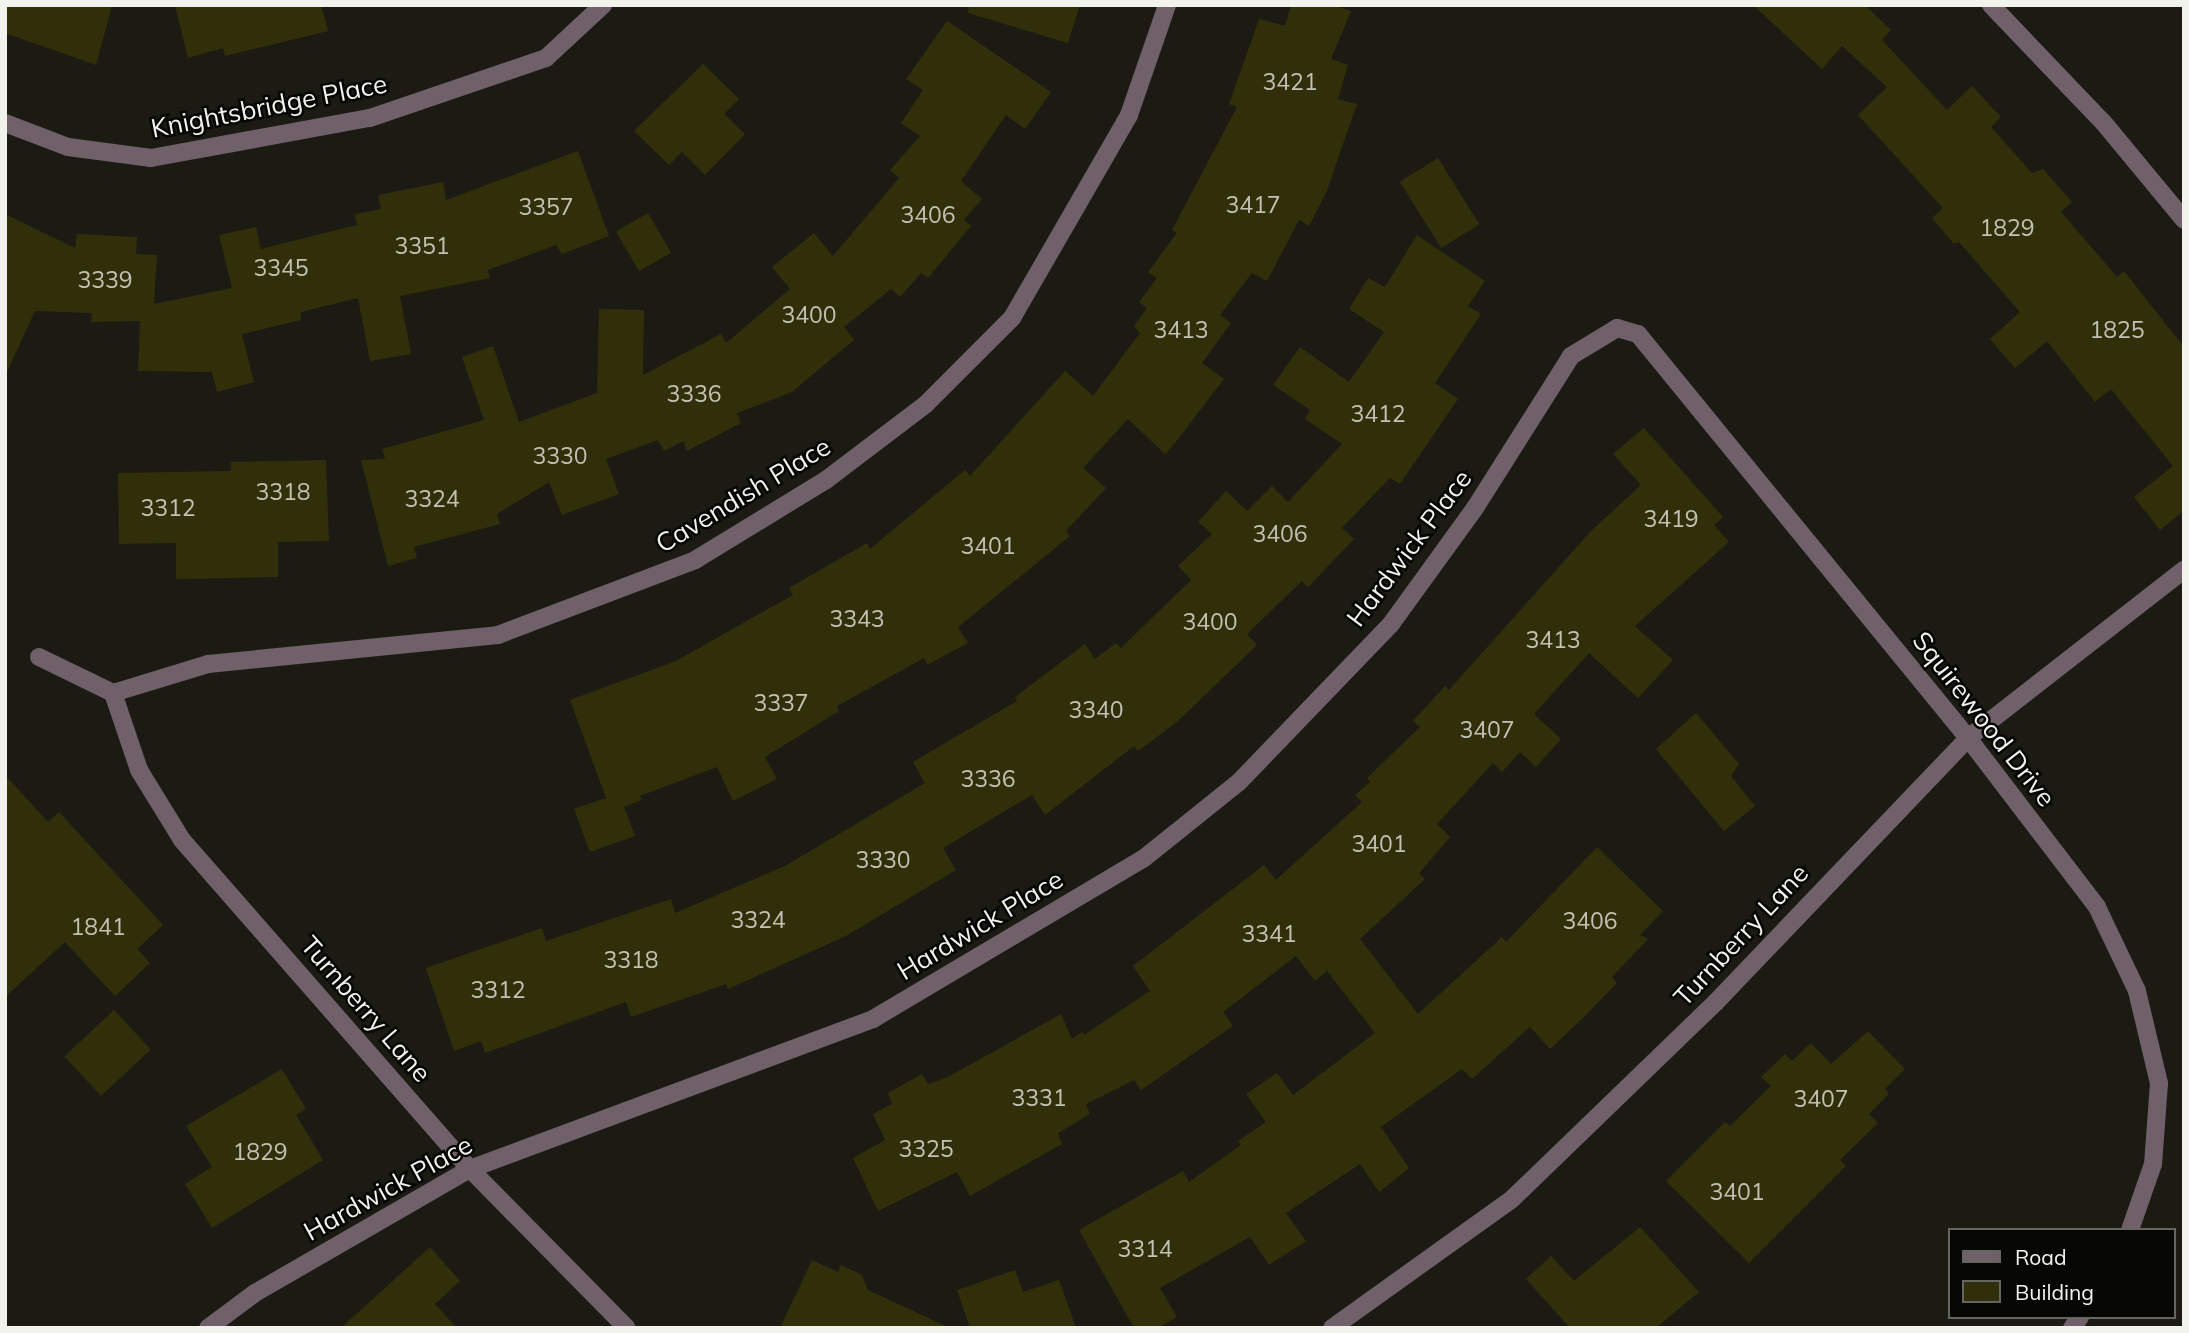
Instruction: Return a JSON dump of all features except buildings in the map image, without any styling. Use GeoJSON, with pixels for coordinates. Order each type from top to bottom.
{"type":"FeatureCollection","features":[{"type":"Feature","properties":{"kind":"street","name":"Knightsbridge Place"},"geometry":{"type":"LineString","coordinates":[[5,123],[68,147],[151,158],[369,118],[546,58],[603,5]]}},
{"type":"Feature","properties":{"kind":"street","name":"Cavendish Place"},"geometry":{"type":"LineString","coordinates":[[113,693],[208,664],[498,635],[695,560],[826,480],[926,404],[1012,318],[1129,115],[1167,5]]}},
{"type":"Feature","properties":{"kind":"street"},"geometry":{"type":"LineString","coordinates":[[1991,5],[2103,122],[2184,220]]}},
{"type":"Feature","properties":{"kind":"street","name":"Squirewood Drive"},"geometry":{"type":"LineString","coordinates":[[1603,337],[1617,328],[1638,334],[1968,738],[2098,907],[2137,991],[2159,1083],[2152,1164],[2131,1228]]}},
{"type":"Feature","properties":{"kind":"street","name":"Hardwick Place"},"geometry":{"type":"LineString","coordinates":[[208,1328],[255,1293],[470,1169],[873,1019],[1143,859],[1238,782],[1391,624],[1475,508],[1571,356],[1603,337]]}},
{"type":"Feature","properties":{"kind":"street","name":"Turnberry Lane"},"geometry":{"type":"LineString","coordinates":[[1332,1328],[1512,1199],[1716,1002],[1968,738],[2184,570]]}},
{"type":"Feature","properties":{"kind":"street"},"geometry":{"type":"LineString","coordinates":[[39,657],[113,693]]}},
{"type":"Feature","properties":{"kind":"street","name":"Turnberry Lane"},"geometry":{"type":"LineString","coordinates":[[113,693],[139,771],[182,840],[470,1169],[627,1328]]}}]}
